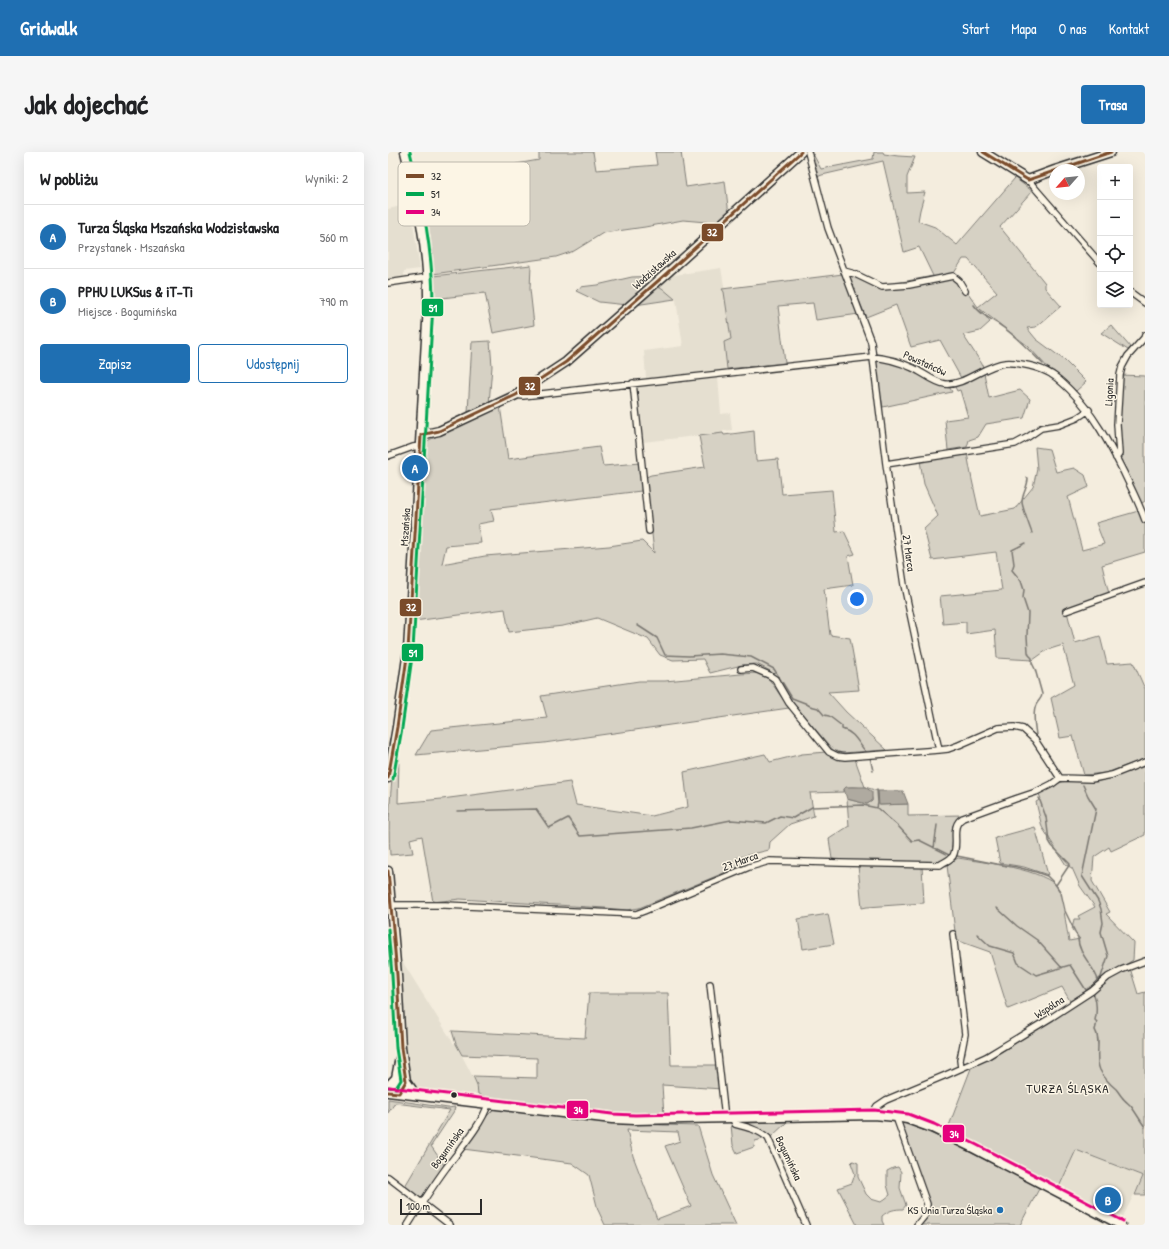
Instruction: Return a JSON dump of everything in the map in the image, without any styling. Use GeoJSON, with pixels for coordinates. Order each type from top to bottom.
{"type":"FeatureCollection","features":[{"type":"Feature","properties":{"kind":"street","name":"Mszańska"},"geometry":{"type":"LineString","coordinates":[[405,152],[408,162]]}},
{"type":"Feature","properties":{"kind":"street","name":"Wodzisławska"},"geometry":{"type":"LineString","coordinates":[[421,435],[443,430],[516,395],[566,362],[801,152]]}},
{"type":"Feature","properties":{"kind":"street"},"geometry":{"type":"LineString","coordinates":[[808,152],[828,228],[871,342],[872,357]]}},
{"type":"Feature","properties":{"kind":"street"},"geometry":{"type":"LineString","coordinates":[[984,152],[1028,180],[1097,260]]}},
{"type":"Feature","properties":{"kind":"street"},"geometry":{"type":"LineString","coordinates":[[1028,180],[1111,152]]}},
{"type":"Feature","properties":{"kind":"street","name":"Mszańska"},"geometry":{"type":"LineString","coordinates":[[388,777],[408,650],[428,322],[428,277],[421,226]]}},
{"type":"Feature","properties":{"kind":"street"},"geometry":{"type":"LineString","coordinates":[[844,271],[882,287],[909,285],[953,276],[959,281],[965,291]]}},
{"type":"Feature","properties":{"kind":"street"},"geometry":{"type":"LineString","coordinates":[[388,283],[428,277]]}},
{"type":"Feature","properties":{"kind":"street"},"geometry":{"type":"LineString","coordinates":[[1133,294],[1145,303]]}},
{"type":"Feature","properties":{"kind":"street","name":"Ligonia"},"geometry":{"type":"LineString","coordinates":[[1116,458],[1118,454],[1117,424],[1120,375],[1122,367],[1128,356],[1145,335]]}},
{"type":"Feature","properties":{"kind":"street","name":"Wodzisławska"},"geometry":{"type":"LineString","coordinates":[[516,395],[523,396],[872,357]]}},
{"type":"Feature","properties":{"kind":"street","name":"Powstańców"},"geometry":{"type":"LineString","coordinates":[[872,357],[898,362],[944,384],[955,384],[990,367],[1005,363],[1041,369],[1052,374],[1062,382],[1089,410],[1116,458],[1139,504],[1145,520]]}},
{"type":"Feature","properties":{"kind":"street","name":"27 Marca"},"geometry":{"type":"LineString","coordinates":[[872,357],[904,585],[939,750]]}},
{"type":"Feature","properties":{"kind":"street"},"geometry":{"type":"LineString","coordinates":[[633,383],[649,531]]}},
{"type":"Feature","properties":{"kind":"street"},"geometry":{"type":"LineString","coordinates":[[886,464],[1014,444],[1041,428],[1059,425],[1089,410]]}},
{"type":"Feature","properties":{"kind":"street"},"geometry":{"type":"LineString","coordinates":[[388,456],[420,446]]}},
{"type":"Feature","properties":{"kind":"street"},"geometry":{"type":"LineString","coordinates":[[1066,611],[1145,584]]}},
{"type":"Feature","properties":{"kind":"street"},"geometry":{"type":"LineString","coordinates":[[741,669],[753,668],[770,675],[775,679],[794,709],[829,752],[837,756],[845,757],[948,749],[998,728],[1014,726],[1023,729],[1035,740],[1060,778],[1091,779],[1112,775],[1145,762]]}},
{"type":"Feature","properties":{"kind":"street","name":"27 Marca"},"geometry":{"type":"LineString","coordinates":[[390,905],[445,905],[636,914],[749,867],[770,861],[840,864],[940,865],[952,858],[954,854],[956,840],[955,826],[958,821],[1008,801],[1036,792],[1060,778]]}},
{"type":"Feature","properties":{"kind":"street"},"geometry":{"type":"LineString","coordinates":[[388,871],[390,919],[397,975],[401,1048],[406,1081],[416,1095]]}},
{"type":"Feature","properties":{"kind":"street"},"geometry":{"type":"LineString","coordinates":[[953,934],[965,1034],[960,1060],[961,1068]]}},
{"type":"Feature","properties":{"kind":"street","name":"Wspólna"},"geometry":{"type":"LineString","coordinates":[[874,1115],[874,1110],[877,1106],[886,1100],[986,1057],[1092,991],[1108,977],[1121,970],[1145,961]]}},
{"type":"Feature","properties":{"kind":"street"},"geometry":{"type":"LineString","coordinates":[[710,984],[729,1118]]}},
{"type":"Feature","properties":{"kind":"street"},"geometry":{"type":"LineString","coordinates":[[399,1093],[396,1078],[400,1062],[401,1048]]}},
{"type":"Feature","properties":{"kind":"street"},"geometry":{"type":"LineString","coordinates":[[388,1086],[396,1078]]}},
{"type":"Feature","properties":{"kind":"street"},"geometry":{"type":"LineString","coordinates":[[399,1093],[406,1081]]}},
{"type":"Feature","properties":{"kind":"street"},"geometry":{"type":"LineString","coordinates":[[388,1092],[619,1119],[663,1120],[874,1115],[896,1117],[932,1128],[1121,1225]]}},
{"type":"Feature","properties":{"kind":"street","name":"Bogumińska"},"geometry":{"type":"LineString","coordinates":[[408,1225],[443,1172],[478,1125],[486,1111],[488,1104]]}},
{"type":"Feature","properties":{"kind":"street"},"geometry":{"type":"LineString","coordinates":[[896,1117],[927,1204],[926,1214],[917,1225]]}},
{"type":"Feature","properties":{"kind":"street","name":"Bogumińska"},"geometry":{"type":"LineString","coordinates":[[729,1118],[735,1124],[755,1130],[764,1134],[768,1138],[806,1225]]}},
{"type":"Feature","properties":{"kind":"street"},"geometry":{"type":"LineString","coordinates":[[388,1177],[450,1225]]}},
{"type":"Feature","properties":{"kind":"shaded area"},"geometry":{"type":"Polygon","coordinates":[[[539,152],[593,152],[596,170],[657,165],[655,152],[681,152],[686,187],[725,181],[729,215],[718,223],[683,220],[603,233],[574,251],[556,257],[433,274],[424,226],[530,226],[530,162],[528,162],[539,160],[539,152]]]}},
{"type":"Feature","properties":{"kind":"shaded area"},"geometry":{"type":"Polygon","coordinates":[[[874,152],[915,157],[907,177],[907,193],[925,192],[918,221],[935,227],[957,245],[1015,178],[1032,191],[1000,227],[1045,283],[1045,288],[1061,306],[1036,327],[1027,328],[1036,339],[1063,359],[1086,382],[1076,391],[1055,372],[1048,368],[1028,346],[980,309],[990,322],[980,331],[963,335],[982,364],[983,368],[961,378],[940,340],[911,347],[896,305],[866,317],[847,272],[886,285],[933,276],[919,247],[904,252],[883,161],[817,177],[811,156],[813,154],[821,169],[873,159],[874,152]],[[963,259],[954,273],[978,307],[997,292],[968,259],[963,259]]]}},
{"type":"Feature","properties":{"kind":"shaded area"},"geometry":{"type":"Polygon","coordinates":[[[398,207],[398,226],[413,226],[420,269],[404,271],[404,276],[388,279],[388,209],[398,207]]]}},
{"type":"Feature","properties":{"kind":"shaded area"},"geometry":{"type":"Polygon","coordinates":[[[531,265],[530,289],[534,325],[493,333],[485,293],[433,299],[433,276],[531,265]]]}},
{"type":"Feature","properties":{"kind":"shaded area"},"geometry":{"type":"Polygon","coordinates":[[[721,268],[733,339],[725,343],[726,370],[718,371],[718,377],[721,414],[730,413],[732,430],[723,431],[723,433],[643,442],[636,387],[646,378],[644,351],[683,346],[676,300],[657,286],[668,276],[721,268]]]}},
{"type":"Feature","properties":{"kind":"shaded area"},"geometry":{"type":"Polygon","coordinates":[[[843,274],[859,314],[816,320],[813,303],[778,306],[785,363],[727,369],[724,342],[731,339],[724,292],[722,289],[843,274]]]}},
{"type":"Feature","properties":{"kind":"shaded area"},"geometry":{"type":"Polygon","coordinates":[[[660,276],[627,305],[599,302],[576,291],[580,287],[597,285],[632,277],[660,276]]]}},
{"type":"Feature","properties":{"kind":"shaded area"},"geometry":{"type":"Polygon","coordinates":[[[655,287],[662,288],[675,299],[635,305],[655,287]]]}},
{"type":"Feature","properties":{"kind":"shaded area"},"geometry":{"type":"Polygon","coordinates":[[[1111,325],[1131,348],[1128,350],[1101,333],[1111,325]]]}},
{"type":"Feature","properties":{"kind":"shaded area"},"geometry":{"type":"Polygon","coordinates":[[[490,341],[492,366],[489,404],[468,412],[472,342],[490,341]]]}},
{"type":"Feature","properties":{"kind":"shaded area"},"geometry":{"type":"Polygon","coordinates":[[[873,358],[892,362],[950,388],[952,392],[883,407],[873,358]]]}},
{"type":"Feature","properties":{"kind":"shaded area"},"geometry":{"type":"Polygon","coordinates":[[[984,373],[989,398],[1020,390],[1030,399],[1024,418],[986,424],[978,437],[969,440],[967,447],[948,450],[945,420],[968,417],[960,390],[957,391],[955,387],[984,373]]]}},
{"type":"Feature","properties":{"kind":"shaded area"},"geometry":{"type":"Polygon","coordinates":[[[1120,375],[1145,376],[1145,501],[1139,505],[1116,458],[1120,375]]]}},
{"type":"Feature","properties":{"kind":"shaded area"},"geometry":{"type":"Polygon","coordinates":[[[500,406],[508,459],[599,447],[603,466],[640,463],[642,479],[641,491],[491,509],[494,521],[478,524],[481,543],[446,546],[442,564],[485,556],[609,546],[642,541],[654,553],[646,477],[705,467],[699,436],[723,433],[724,435],[754,431],[756,461],[778,459],[782,494],[832,490],[836,532],[844,531],[855,554],[848,556],[853,585],[824,589],[830,635],[850,638],[859,690],[828,692],[846,712],[887,750],[842,753],[833,750],[794,704],[770,671],[757,664],[742,665],[710,673],[703,659],[673,660],[660,655],[648,639],[597,618],[563,626],[509,632],[505,609],[414,621],[426,443],[429,440],[500,406]]]}},
{"type":"Feature","properties":{"kind":"shaded area"},"geometry":{"type":"Polygon","coordinates":[[[1035,447],[1049,449],[1056,472],[1074,468],[1085,475],[1089,487],[1068,497],[1082,550],[1104,544],[1096,523],[1140,510],[1145,523],[1145,552],[1102,565],[1109,594],[1066,608],[1075,643],[1100,636],[1107,664],[1133,662],[1145,689],[1145,759],[1106,773],[1084,775],[1073,736],[1060,738],[1051,698],[1074,685],[1063,645],[1047,650],[1033,660],[997,658],[995,630],[966,634],[966,622],[943,624],[940,596],[1002,590],[996,552],[932,560],[924,529],[938,516],[924,484],[920,461],[967,453],[980,516],[1015,509],[1033,487],[1037,469],[1035,447]]]}},
{"type":"Feature","properties":{"kind":"shaded area"},"geometry":{"type":"Polygon","coordinates":[[[757,673],[769,679],[789,708],[544,743],[416,755],[431,730],[547,718],[541,696],[639,681],[665,681],[757,673]]]}},
{"type":"Feature","properties":{"kind":"shaded area"},"geometry":{"type":"Polygon","coordinates":[[[826,752],[838,759],[855,759],[865,787],[878,791],[880,805],[908,804],[908,816],[962,815],[953,825],[952,852],[945,861],[937,863],[855,862],[832,859],[829,839],[849,826],[847,799],[867,804],[872,801],[872,798],[866,788],[852,787],[844,789],[844,792],[810,793],[814,816],[790,824],[770,842],[769,850],[736,858],[743,865],[639,908],[627,910],[460,899],[433,902],[422,836],[410,839],[413,853],[390,855],[390,806],[395,757],[399,757],[398,803],[442,799],[570,782],[576,805],[652,816],[688,807],[684,772],[765,754],[770,762],[802,754],[826,752]]]}},
{"type":"Feature","properties":{"kind":"shaded area"},"geometry":{"type":"Polygon","coordinates":[[[1139,766],[1140,768],[1145,766],[1145,835],[1111,851],[1109,847],[1094,857],[1092,881],[1110,912],[1106,914],[1134,943],[1133,960],[1070,1001],[1062,987],[1008,1009],[990,952],[956,940],[947,865],[958,858],[1028,871],[1052,882],[1059,889],[1069,941],[1080,939],[1072,930],[1074,919],[1080,919],[1078,916],[1095,907],[1080,886],[1072,868],[1066,865],[1042,827],[1036,802],[1041,799],[1039,794],[1059,783],[1069,780],[1097,782],[1139,766]]]}},
{"type":"Feature","properties":{"kind":"shaded area"},"geometry":{"type":"Polygon","coordinates":[[[846,787],[865,787],[872,792],[872,801],[867,804],[847,799],[844,789],[846,787]]]}},
{"type":"Feature","properties":{"kind":"shaded area"},"geometry":{"type":"Polygon","coordinates":[[[878,791],[903,791],[908,804],[879,805],[878,791]]]}},
{"type":"Feature","properties":{"kind":"shaded area"},"geometry":{"type":"Polygon","coordinates":[[[1035,827],[1048,875],[1024,867],[1000,863],[995,838],[1035,827]]]}},
{"type":"Feature","properties":{"kind":"shaded area"},"geometry":{"type":"Polygon","coordinates":[[[858,865],[922,866],[924,903],[862,908],[858,865]]]}},
{"type":"Feature","properties":{"kind":"shaded area"},"geometry":{"type":"Polygon","coordinates":[[[828,914],[834,944],[803,949],[798,919],[828,914]]]}},
{"type":"Feature","properties":{"kind":"shaded area"},"geometry":{"type":"Polygon","coordinates":[[[402,961],[454,1044],[456,1044],[477,1085],[478,1094],[469,1095],[422,1092],[406,1081],[397,962],[402,961]]]}},
{"type":"Feature","properties":{"kind":"shaded area"},"geometry":{"type":"Polygon","coordinates":[[[1130,968],[1138,994],[1145,992],[1145,1195],[1135,1195],[1143,1176],[1076,1150],[1059,1187],[947,1131],[973,1063],[988,1060],[1050,1022],[1114,977],[1130,968]]]}},
{"type":"Feature","properties":{"kind":"shaded area"},"geometry":{"type":"Polygon","coordinates":[[[589,993],[668,993],[671,1065],[719,1065],[722,1089],[662,1085],[664,1116],[637,1117],[496,1100],[478,1094],[477,1085],[473,1076],[537,1078],[537,1058],[462,1055],[456,1044],[452,1031],[585,1038],[589,993]]]}},
{"type":"Feature","properties":{"kind":"shaded area"},"geometry":{"type":"Polygon","coordinates":[[[388,1099],[448,1108],[455,1107],[454,1111],[431,1146],[444,1165],[421,1198],[415,1198],[405,1186],[450,1110],[395,1103],[388,1113],[388,1099]]]}},
{"type":"Feature","properties":{"kind":"shaded area"},"geometry":{"type":"Polygon","coordinates":[[[495,1108],[579,1120],[698,1126],[713,1175],[736,1225],[605,1225],[598,1210],[589,1175],[572,1163],[463,1149],[478,1125],[495,1108]],[[627,1130],[633,1156],[657,1219],[691,1206],[665,1146],[680,1141],[678,1132],[627,1130]]]}},
{"type":"Feature","properties":{"kind":"shaded area"},"geometry":{"type":"Polygon","coordinates":[[[899,1120],[944,1139],[1040,1187],[1020,1225],[920,1225],[931,1208],[899,1120]]]}},
{"type":"Feature","properties":{"kind":"shaded area"},"geometry":{"type":"Polygon","coordinates":[[[787,1122],[771,1137],[755,1141],[754,1147],[737,1153],[733,1145],[731,1125],[741,1123],[787,1122]]]}},
{"type":"Feature","properties":{"kind":"shaded area"},"geometry":{"type":"Polygon","coordinates":[[[1076,1150],[1143,1176],[1121,1221],[1057,1188],[1076,1150]]]}},
{"type":"Feature","properties":{"kind":"shaded area"},"geometry":{"type":"Polygon","coordinates":[[[853,1161],[858,1163],[858,1177],[866,1194],[871,1199],[881,1202],[890,1195],[887,1185],[887,1171],[898,1167],[901,1172],[900,1188],[906,1205],[903,1209],[892,1210],[882,1216],[884,1225],[857,1225],[838,1188],[852,1183],[855,1174],[851,1163],[853,1161]]]}},
{"type":"Feature","properties":{"kind":"waterway"},"geometry":{"type":"LineString","coordinates":[[974,305],[983,314],[1012,334],[1043,364]]}},
{"type":"Feature","properties":{"kind":"waterway"},"geometry":{"type":"LineString","coordinates":[[1027,478],[1028,481],[1022,502],[1032,533]]}},
{"type":"Feature","properties":{"kind":"waterway"},"geometry":{"type":"LineString","coordinates":[[1026,543],[1012,550],[1014,564],[1012,570],[1021,581],[1024,590],[1023,598],[1028,613],[1028,652],[1032,658],[1032,663],[1042,694],[1034,712],[1036,735]]}},
{"type":"Feature","properties":{"kind":"waterway"},"geometry":{"type":"LineString","coordinates":[[637,625],[657,638],[665,655],[689,656],[720,654],[751,657],[774,669],[792,698],[818,708],[824,715],[829,716],[842,726],[842,729],[851,733],[867,753]]}},
{"type":"Feature","properties":{"kind":"waterway"},"geometry":{"type":"LineString","coordinates":[[870,757],[873,771]]}},
{"type":"Feature","properties":{"kind":"waterway"},"geometry":{"type":"LineString","coordinates":[[977,934],[990,946],[1014,953],[1018,963],[1036,975],[1070,965],[1086,990],[1093,986],[1101,977],[1108,956],[1101,932],[1103,923],[1101,909],[1098,901],[1082,876],[1096,809],[1083,785]]}},
{"type":"Feature","properties":{"kind":"waterway"},"geometry":{"type":"LineString","coordinates":[[877,790],[877,808]]}},
{"type":"Feature","properties":{"kind":"waterway"},"geometry":{"type":"LineString","coordinates":[[1039,798],[1046,817],[1049,841],[1070,864],[1056,885]]}},
{"type":"Feature","properties":{"kind":"waterway"},"geometry":{"type":"LineString","coordinates":[[457,811],[536,809],[549,828],[568,818],[580,836],[691,828],[731,820],[766,823],[780,816],[793,818],[812,807],[863,805],[877,808],[898,826],[912,841],[919,840],[949,855]]}},
{"type":"Feature","properties":{"kind":"waterway"},"geometry":{"type":"LineString","coordinates":[[934,848],[937,825]]}},
{"type":"Feature","properties":{"kind":"waterway"},"geometry":{"type":"LineString","coordinates":[[957,856],[1017,867],[1047,876],[1061,893],[1065,911],[1078,938],[1083,955],[1098,980]]}},
{"type":"Feature","properties":{"kind":"waterway"},"geometry":{"type":"LineString","coordinates":[[997,908],[1017,926],[1037,940],[1062,968]]}},
{"type":"Feature","properties":{"kind":"waterway"},"geometry":{"type":"LineString","coordinates":[[1093,993],[1096,1003],[1095,1020],[1097,1022],[1095,1030],[1098,1039],[1098,1065],[1103,1076],[1131,1106],[1145,1127]]}},
{"type":"Feature","properties":{"kind":"transit line","name":"51"},"geometry":{"type":"LineString","coordinates":[[410,152],[412,162]]}},
{"type":"Feature","properties":{"kind":"transit line","name":"32"},"geometry":{"type":"LineString","coordinates":[[421,435],[439,431],[516,395],[566,362],[801,152]]}},
{"type":"Feature","properties":{"kind":"transit line","name":"32"},"geometry":{"type":"LineString","coordinates":[[983,152],[1028,180]]}},
{"type":"Feature","properties":{"kind":"transit line","name":"32"},"geometry":{"type":"LineString","coordinates":[[1028,180],[1111,152]]}},
{"type":"Feature","properties":{"kind":"transit line","name":"51"},"geometry":{"type":"LineString","coordinates":[[393,779],[413,650],[433,305],[433,286],[426,226]]}},
{"type":"Feature","properties":{"kind":"transit line","name":"32"},"geometry":{"type":"LineString","coordinates":[[388,778],[408,650],[421,435]]}},
{"type":"Feature","properties":{"kind":"transit line","name":"32"},"geometry":{"type":"LineString","coordinates":[[388,871],[397,975],[401,1048],[406,1081],[399,1093],[388,1092]]}},
{"type":"Feature","properties":{"kind":"transit line","name":"51"},"geometry":{"type":"LineString","coordinates":[[388,929],[396,1048],[401,1080],[396,1088],[388,1087]]}},
{"type":"Feature","properties":{"kind":"transit line","name":"34"},"geometry":{"type":"LineString","coordinates":[[389,1087],[612,1114],[635,1115],[874,1110],[908,1114],[934,1124],[977,1145],[1123,1221]]}},
{"type":"Feature","properties":{"kind":"place","name":"Turza Śląska Mszańska Wodzisławska"},"geometry":{"type":"Point","coordinates":[415,468]}},
{"type":"Feature","properties":{"kind":"place","name":"PPHU LUKSus & iT-Ti"},"geometry":{"type":"Point","coordinates":[1108,1200]}},
{"type":"Feature","properties":{"kind":"place","name":"KS Unia Turza Śląska"},"geometry":{"type":"Point","coordinates":[1000,1210]}},
{"type":"Feature","properties":{"kind":"district","name":"TURZA ŚLĄSKA"},"geometry":{"type":"Point","coordinates":[1068,1088]}}]}
